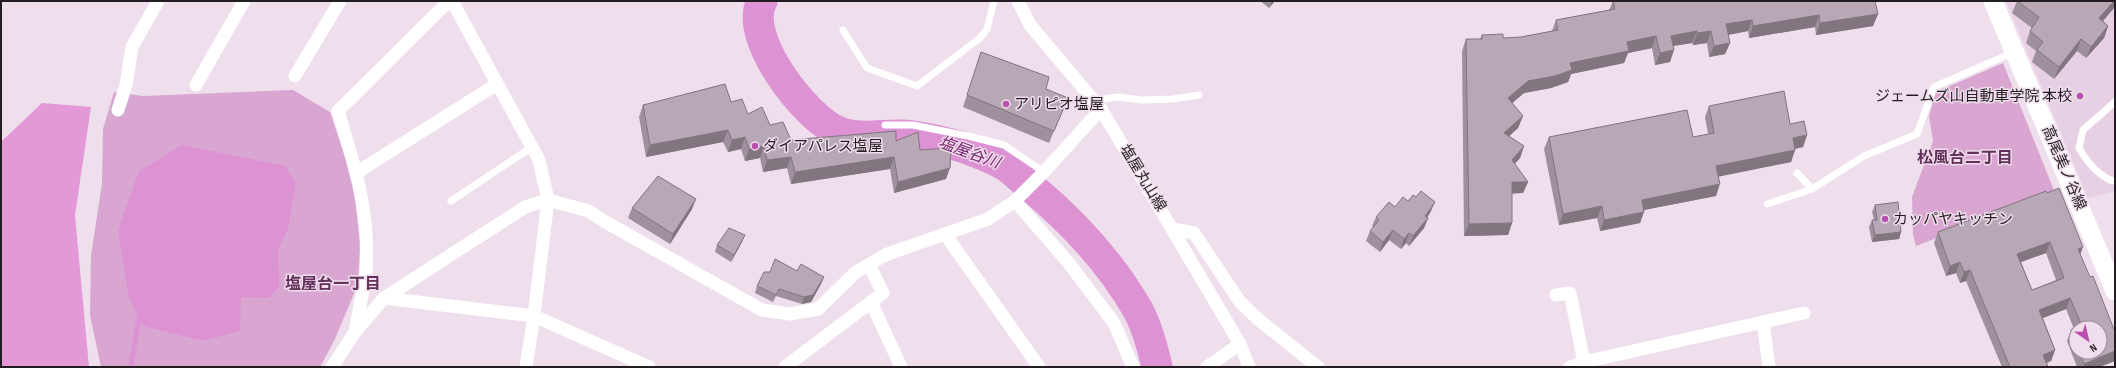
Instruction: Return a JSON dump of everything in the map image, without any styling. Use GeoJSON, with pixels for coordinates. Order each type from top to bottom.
{"type":"FeatureCollection","features":[{"type":"Feature","properties":{"kind":"street"},"geometry":{"type":"LineString","coordinates":[[118,110],[126,85],[132,47],[158,1]]}},
{"type":"Feature","properties":{"kind":"street"},"geometry":{"type":"LineString","coordinates":[[196,85],[244,1]]}},
{"type":"Feature","properties":{"kind":"street"},"geometry":{"type":"LineString","coordinates":[[295,76],[340,1]]}},
{"type":"Feature","properties":{"kind":"street"},"geometry":{"type":"LineString","coordinates":[[355,332],[366,272],[364,209],[356,173],[338,111],[449,1]]}},
{"type":"Feature","properties":{"kind":"street"},"geometry":{"type":"LineString","coordinates":[[452,1],[538,160],[548,200],[534,316],[526,367]]}},
{"type":"Feature","properties":{"kind":"street","name":"塩屋丸山線"},"geometry":{"type":"LineString","coordinates":[[1018,1],[1030,25],[1098,104],[1240,344],[1249,367]]}},
{"type":"Feature","properties":{"kind":"street","name":"高尾美ノ谷線"},"geometry":{"type":"LineString","coordinates":[[1993,1],[2014,52],[2108,255],[2115,291]]}},
{"type":"Feature","properties":{"kind":"street"},"geometry":{"type":"LineString","coordinates":[[356,173],[497,84]]}},
{"type":"Feature","properties":{"kind":"street"},"geometry":{"type":"LineString","coordinates":[[332,367],[355,332],[384,298],[525,207],[548,200],[589,211],[602,220],[762,310],[790,314],[818,309],[856,272],[885,255],[988,219],[1014,201],[1044,172],[1098,104]]}},
{"type":"Feature","properties":{"kind":"street"},"geometry":{"type":"LineString","coordinates":[[1014,201],[1068,262],[1114,323],[1133,367]]}},
{"type":"Feature","properties":{"kind":"street"},"geometry":{"type":"LineString","coordinates":[[1173,229],[1194,233],[1240,302],[1259,320],[1318,367]]}},
{"type":"Feature","properties":{"kind":"street"},"geometry":{"type":"LineString","coordinates":[[945,234],[1039,367]]}},
{"type":"Feature","properties":{"kind":"street"},"geometry":{"type":"LineString","coordinates":[[785,367],[883,293],[869,265]]}},
{"type":"Feature","properties":{"kind":"street"},"geometry":{"type":"LineString","coordinates":[[1556,295],[1570,293],[1584,362]]}},
{"type":"Feature","properties":{"kind":"street"},"geometry":{"type":"LineString","coordinates":[[384,298],[534,316],[649,367]]}},
{"type":"Feature","properties":{"kind":"street"},"geometry":{"type":"LineString","coordinates":[[871,302],[901,367]]}},
{"type":"Feature","properties":{"kind":"street"},"geometry":{"type":"LineString","coordinates":[[1570,367],[1584,362],[1804,313]]}},
{"type":"Feature","properties":{"kind":"street"},"geometry":{"type":"LineString","coordinates":[[1763,322],[1769,367]]}},
{"type":"Feature","properties":{"kind":"street"},"geometry":{"type":"LineString","coordinates":[[1207,367],[1240,344]]}},
{"type":"Feature","properties":{"kind":"lane"},"geometry":{"type":"LineString","coordinates":[[843,30],[867,68],[917,86],[980,38],[987,29],[994,1]]}},
{"type":"Feature","properties":{"kind":"lane"},"geometry":{"type":"LineString","coordinates":[[1767,204],[1812,189],[1864,156],[1918,134],[1934,87],[2014,52]]}},
{"type":"Feature","properties":{"kind":"lane"},"geometry":{"type":"LineString","coordinates":[[1098,104],[1119,96],[1141,100],[1173,99],[1199,95]]}},
{"type":"Feature","properties":{"kind":"lane"},"geometry":{"type":"LineString","coordinates":[[2114,180],[2100,175],[2088,164],[2079,148],[2082,130],[2115,102]]}},
{"type":"Feature","properties":{"kind":"lane"},"geometry":{"type":"LineString","coordinates":[[885,125],[913,124],[1004,145],[1044,172]]}},
{"type":"Feature","properties":{"kind":"lane"},"geometry":{"type":"LineString","coordinates":[[451,201],[532,148]]}},
{"type":"Feature","properties":{"kind":"lane"},"geometry":{"type":"LineString","coordinates":[[1797,173],[1812,189]]}},
{"type":"Feature","properties":{"kind":"shaded area","name":"ジェームズ山自動車学院 本校"},"geometry":{"type":"Polygon","coordinates":[[[2006,1],[2115,1],[2115,191],[2088,198],[2006,1]]]}},
{"type":"Feature","properties":{"kind":"shaded area"},"geometry":{"type":"Polygon","coordinates":[[[2003,63],[2055,193],[1916,246],[1913,234],[1912,197],[1933,141],[1929,116],[1936,92],[2003,63]]]}},
{"type":"Feature","properties":{"kind":"shaded area"},"geometry":{"type":"Polygon","coordinates":[[[293,90],[330,112],[353,181],[360,243],[358,284],[335,339],[320,367],[101,367],[90,315],[91,256],[102,183],[103,129],[114,92],[143,96],[293,90]]]}},
{"type":"Feature","properties":{"kind":"shaded area"},"geometry":{"type":"Polygon","coordinates":[[[42,103],[91,107],[75,215],[89,367],[1,367],[1,142],[42,103]]]}},
{"type":"Feature","properties":{"kind":"shaded area"},"geometry":{"type":"Polygon","coordinates":[[[182,145],[285,166],[296,183],[288,229],[278,250],[279,287],[269,298],[241,297],[240,331],[203,341],[143,326],[128,294],[118,230],[139,171],[182,145]]]}},
{"type":"Feature","properties":{"kind":"building"},"geometry":{"type":"Polygon","coordinates":[[[1613,1],[1875,1],[1878,14],[1820,23],[1819,15],[1753,26],[1752,20],[1726,24],[1730,43],[1714,46],[1711,31],[1697,33],[1697,31],[1671,36],[1674,50],[1660,53],[1656,36],[1627,42],[1629,51],[1570,63],[1572,70],[1555,76],[1528,81],[1508,98],[1523,116],[1504,133],[1524,146],[1512,160],[1528,182],[1512,182],[1512,223],[1469,224],[1466,39],[1482,39],[1482,35],[1503,34],[1503,38],[1521,37],[1558,30],[1556,20],[1615,9],[1613,1]]]}},
{"type":"Feature","properties":{"kind":"building"},"geometry":{"type":"Polygon","coordinates":[[[2017,1],[2114,1],[2099,18],[2108,26],[2091,47],[2081,39],[2059,67],[2037,50],[2043,42],[2030,31],[2039,17],[2017,1]]]}},
{"type":"Feature","properties":{"kind":"building","name":"アリピオ塩屋"},"geometry":{"type":"Polygon","coordinates":[[[981,52],[1049,77],[1046,89],[1068,98],[1054,131],[967,95],[981,52]]]}},
{"type":"Feature","properties":{"kind":"building","name":"ダイアパレス塩屋"},"geometry":{"type":"Polygon","coordinates":[[[725,84],[731,102],[742,99],[748,114],[762,107],[770,125],[783,122],[791,140],[896,131],[896,141],[918,132],[920,150],[951,148],[950,168],[898,182],[894,157],[795,172],[791,157],[767,160],[764,146],[749,149],[745,137],[732,140],[728,130],[650,145],[643,105],[725,84]]]}},
{"type":"Feature","properties":{"kind":"building"},"geometry":{"type":"Polygon","coordinates":[[[1784,91],[1790,124],[1804,121],[1807,135],[1793,138],[1795,150],[1716,166],[1720,184],[1642,200],[1644,212],[1604,220],[1602,206],[1563,214],[1549,137],[1687,110],[1693,137],[1714,133],[1709,106],[1784,91]]]}},
{"type":"Feature","properties":{"kind":"building"},"geometry":{"type":"Polygon","coordinates":[[[658,176],[696,199],[673,234],[632,208],[658,176]]]}},
{"type":"Feature","properties":{"kind":"building"},"geometry":{"type":"Polygon","coordinates":[[[2059,188],[2083,247],[2078,249],[2090,277],[2093,276],[2115,332],[2115,351],[2108,354],[2108,320],[2079,320],[2070,298],[2039,310],[2055,350],[2043,355],[2048,367],[2010,367],[1970,270],[1964,272],[1960,262],[1950,266],[1938,232],[2046,191],[2047,193],[2059,188]],[[2050,242],[2017,254],[2032,290],[2064,278],[2050,242]]]}},
{"type":"Feature","properties":{"kind":"building"},"geometry":{"type":"Polygon","coordinates":[[[1421,191],[1435,202],[1425,216],[1428,218],[1413,236],[1409,233],[1404,239],[1393,230],[1383,242],[1370,231],[1379,220],[1376,217],[1389,202],[1395,207],[1403,197],[1408,201],[1413,195],[1416,197],[1421,191]]]}},
{"type":"Feature","properties":{"kind":"building","name":"カッパヤキッチン"},"geometry":{"type":"Polygon","coordinates":[[[1898,202],[1901,232],[1875,235],[1872,220],[1877,220],[1875,205],[1898,202]]]}},
{"type":"Feature","properties":{"kind":"building"},"geometry":{"type":"Polygon","coordinates":[[[729,228],[745,235],[734,255],[717,245],[729,228]]]}},
{"type":"Feature","properties":{"kind":"building"},"geometry":{"type":"Polygon","coordinates":[[[775,259],[797,271],[801,264],[824,277],[813,295],[804,297],[779,289],[776,295],[757,286],[764,272],[770,272],[775,259]]]}},
{"type":"Feature","properties":{"kind":"building"},"geometry":{"type":"Polygon","coordinates":[[[2082,360],[2094,360],[2084,364],[2082,360]]]}},
{"type":"Feature","properties":{"kind":"waterway","name":"塩屋谷川"},"geometry":{"type":"LineString","coordinates":[[762,1],[758,16],[761,35],[769,55],[781,75],[810,111],[825,124],[848,135],[905,135],[931,139],[971,150],[995,160],[1009,168],[1062,214],[1090,244],[1116,276],[1138,310],[1149,338],[1157,367]]}},
{"type":"Feature","properties":{"kind":"waterway"},"geometry":{"type":"LineString","coordinates":[[131,367],[139,317]]}},
{"type":"Feature","properties":{"kind":"place","name":"ジェームズ山自動車学院 本校"},"geometry":{"type":"Point","coordinates":[2080,96]}},
{"type":"Feature","properties":{"kind":"place","name":"アリピオ塩屋"},"geometry":{"type":"Point","coordinates":[1006,104]}},
{"type":"Feature","properties":{"kind":"place","name":"ダイアパレス塩屋"},"geometry":{"type":"Point","coordinates":[755,146]}},
{"type":"Feature","properties":{"kind":"place","name":"カッパヤキッチン"},"geometry":{"type":"Point","coordinates":[1885,219]}},
{"type":"Feature","properties":{"kind":"district","name":"松風台二丁目"},"geometry":{"type":"Point","coordinates":[1965,158]}},
{"type":"Feature","properties":{"kind":"district","name":"塩屋台一丁目"},"geometry":{"type":"Point","coordinates":[333,284]}}]}
